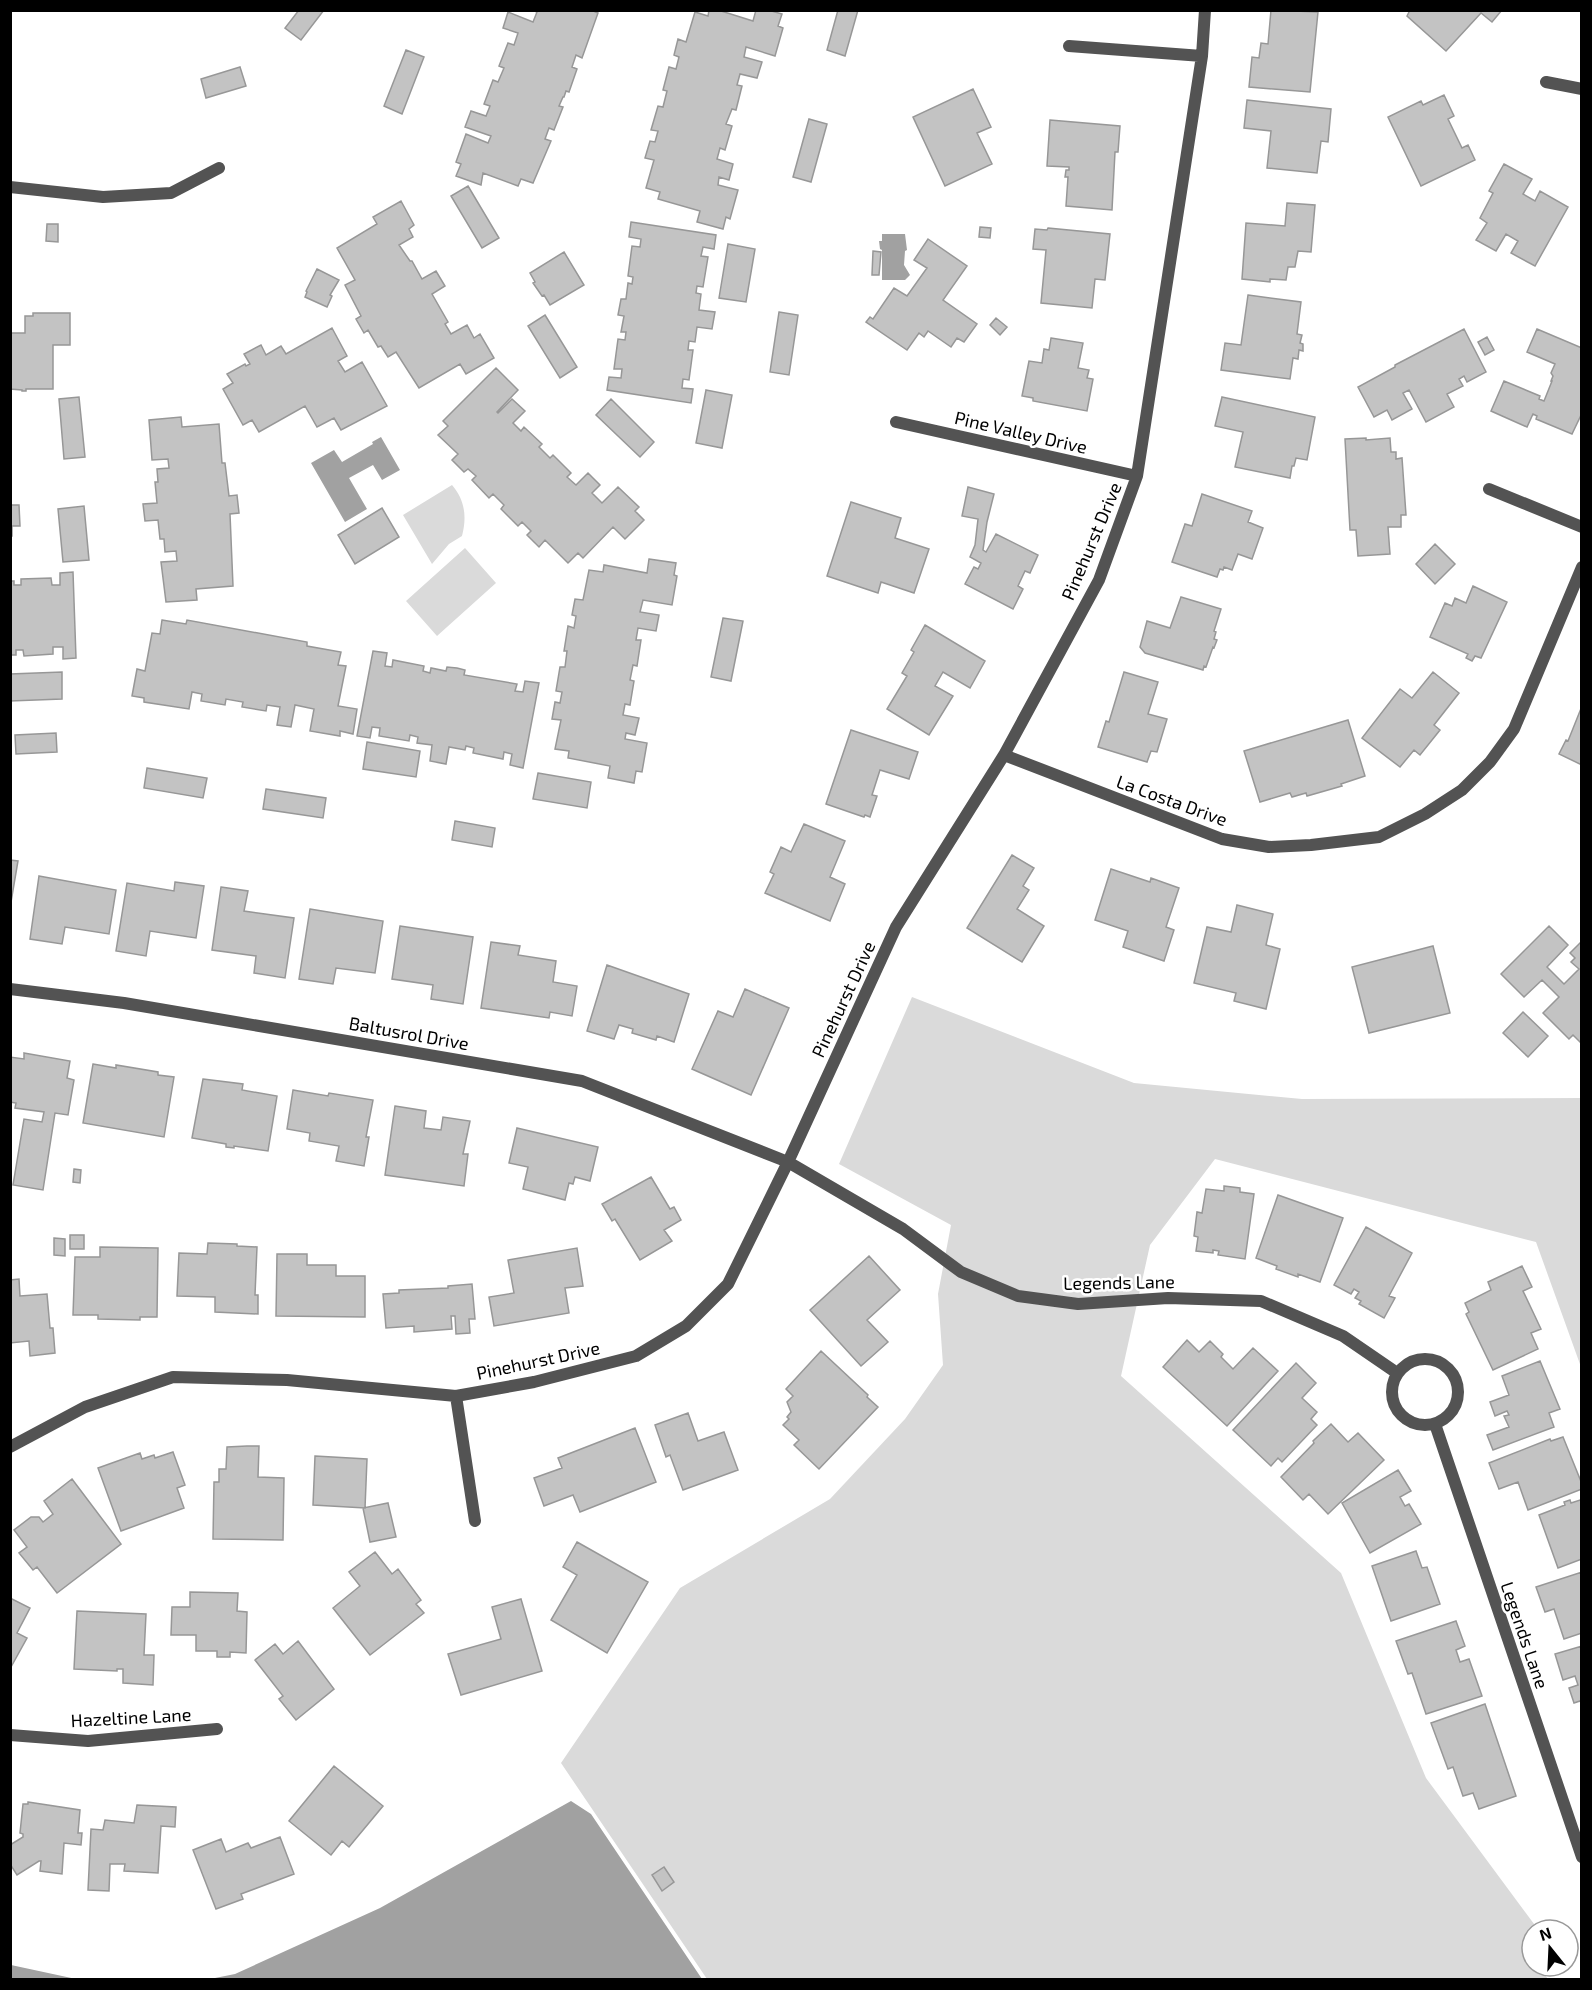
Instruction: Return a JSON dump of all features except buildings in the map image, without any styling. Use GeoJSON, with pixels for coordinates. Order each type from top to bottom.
{"type":"FeatureCollection","features":[{"type":"Feature","properties":{"kind":"street","name":"Pinehurst Drive"},"geometry":{"type":"LineString","coordinates":[[10,1447],[85,1407],[173,1377],[286,1380],[456,1395],[534,1382],[636,1356],[686,1326],[728,1284],[789,1162],[896,927],[1004,755],[1099,580],[1137,476],[1202,56],[1205,10]]}},
{"type":"Feature","properties":{"kind":"street"},"geometry":{"type":"LineString","coordinates":[[1069,46],[1202,56]]}},
{"type":"Feature","properties":{"kind":"street"},"geometry":{"type":"LineString","coordinates":[[1546,82],[1581,88]]}},
{"type":"Feature","properties":{"kind":"street"},"geometry":{"type":"LineString","coordinates":[[10,187],[103,197],[171,193],[219,168]]}},
{"type":"Feature","properties":{"kind":"street","name":"Pine Valley Drive"},"geometry":{"type":"LineString","coordinates":[[896,422],[1137,476]]}},
{"type":"Feature","properties":{"kind":"street"},"geometry":{"type":"LineString","coordinates":[[1489,489],[1581,527]]}},
{"type":"Feature","properties":{"kind":"street","name":"La Costa Drive"},"geometry":{"type":"LineString","coordinates":[[1004,755],[1221,839],[1269,847],[1311,845],[1379,837],[1425,814],[1462,790],[1490,762],[1514,729],[1581,567]]}},
{"type":"Feature","properties":{"kind":"street","name":"Baltusrol Drive"},"geometry":{"type":"LineString","coordinates":[[10,989],[124,1003],[582,1081],[789,1162]]}},
{"type":"Feature","properties":{"kind":"street","name":"Legends Lane"},"geometry":{"type":"LineString","coordinates":[[789,1162],[903,1229],[961,1272],[1018,1296],[1078,1304],[1168,1298],[1262,1301],[1343,1336],[1397,1373]]}},
{"type":"Feature","properties":{"kind":"street"},"geometry":{"type":"LineString","coordinates":[[1415,1360],[1438,1361],[1455,1377],[1458,1388],[1453,1410],[1445,1419],[1435,1424],[1414,1424],[1405,1419],[1398,1412],[1391,1392],[1397,1373],[1405,1365],[1415,1360]]}},
{"type":"Feature","properties":{"kind":"street"},"geometry":{"type":"LineString","coordinates":[[456,1395],[475,1521]]}},
{"type":"Feature","properties":{"kind":"street","name":"Legends Lane"},"geometry":{"type":"LineString","coordinates":[[1435,1424],[1581,1857]]}},
{"type":"Feature","properties":{"kind":"street","name":"Hazeltine Lane"},"geometry":{"type":"LineString","coordinates":[[10,1735],[88,1742],[217,1730]]}},
{"type":"Feature","properties":{"kind":"shaded area"},"geometry":{"type":"Polygon","coordinates":[[[882,234],[905,234],[907,250],[904,265],[910,275],[905,280],[882,280],[882,250],[879,241],[882,241],[882,234]]]}},
{"type":"Feature","properties":{"kind":"shaded area"},"geometry":{"type":"Polygon","coordinates":[[[381,437],[400,470],[382,480],[373,465],[349,478],[367,509],[345,522],[311,463],[334,450],[342,462],[381,437]]]}},
{"type":"Feature","properties":{"kind":"shaded area"},"geometry":{"type":"Polygon","coordinates":[[[452,485],[464,509],[462,536],[449,544],[432,564],[403,515],[452,485]]]}},
{"type":"Feature","properties":{"kind":"shaded area"},"geometry":{"type":"Polygon","coordinates":[[[465,548],[496,583],[437,636],[406,601],[465,548]]]}},
{"type":"Feature","properties":{"kind":"shaded area"},"geometry":{"type":"Polygon","coordinates":[[[912,997],[1134,1083],[1302,1099],[1581,1098],[1581,1367],[1536,1242],[1215,1159],[1150,1245],[1121,1376],[1341,1573],[1426,1778],[1530,1918],[1520,1918],[1520,1978],[1548,1979],[707,1979],[561,1763],[680,1588],[830,1499],[905,1419],[943,1365],[938,1294],[951,1225],[839,1164],[912,997]]]}},
{"type":"Feature","properties":{"kind":"shaded area"},"geometry":{"type":"Polygon","coordinates":[[[571,1801],[591,1814],[702,1979],[210,1979],[235,1974],[380,1908],[571,1801]]]}},
{"type":"Feature","properties":{"kind":"shaded area"},"geometry":{"type":"Polygon","coordinates":[[[11,1965],[76,1979],[11,1979],[11,1965]]]}}]}
